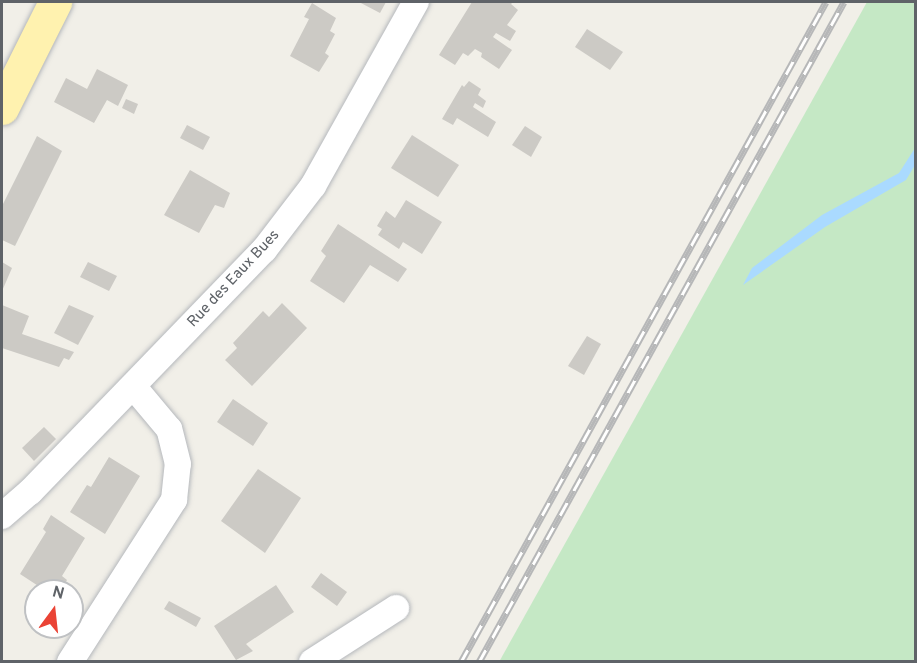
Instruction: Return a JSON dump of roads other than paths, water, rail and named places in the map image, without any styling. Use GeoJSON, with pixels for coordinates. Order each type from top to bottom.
{"type":"FeatureCollection","features":[{"type":"Feature","properties":{"kind":"main road"},"geometry":{"type":"LineString","coordinates":[[2,108],[55,2]]}},
{"type":"Feature","properties":{"kind":"street","name":"Rue des Eaux Bues"},"geometry":{"type":"LineString","coordinates":[[2,516],[30,492],[264,250],[314,186],[416,2]]}},
{"type":"Feature","properties":{"kind":"street"},"geometry":{"type":"LineString","coordinates":[[70,662],[174,501],[178,464],[169,429],[133,386]]}},
{"type":"Feature","properties":{"kind":"street"},"geometry":{"type":"LineString","coordinates":[[312,662],[396,608]]}},
{"type":"Feature","properties":{"kind":"water"},"geometry":{"type":"Polygon","coordinates":[[[915,148],[915,165],[906,180],[825,227],[743,285],[752,268],[822,215],[899,173],[915,148]]]}},
{"type":"Feature","properties":{"kind":"railway"},"geometry":{"type":"LineString","coordinates":[[461,662],[826,2]]}},
{"type":"Feature","properties":{"kind":"railway"},"geometry":{"type":"LineString","coordinates":[[479,662],[844,2]]}}]}
